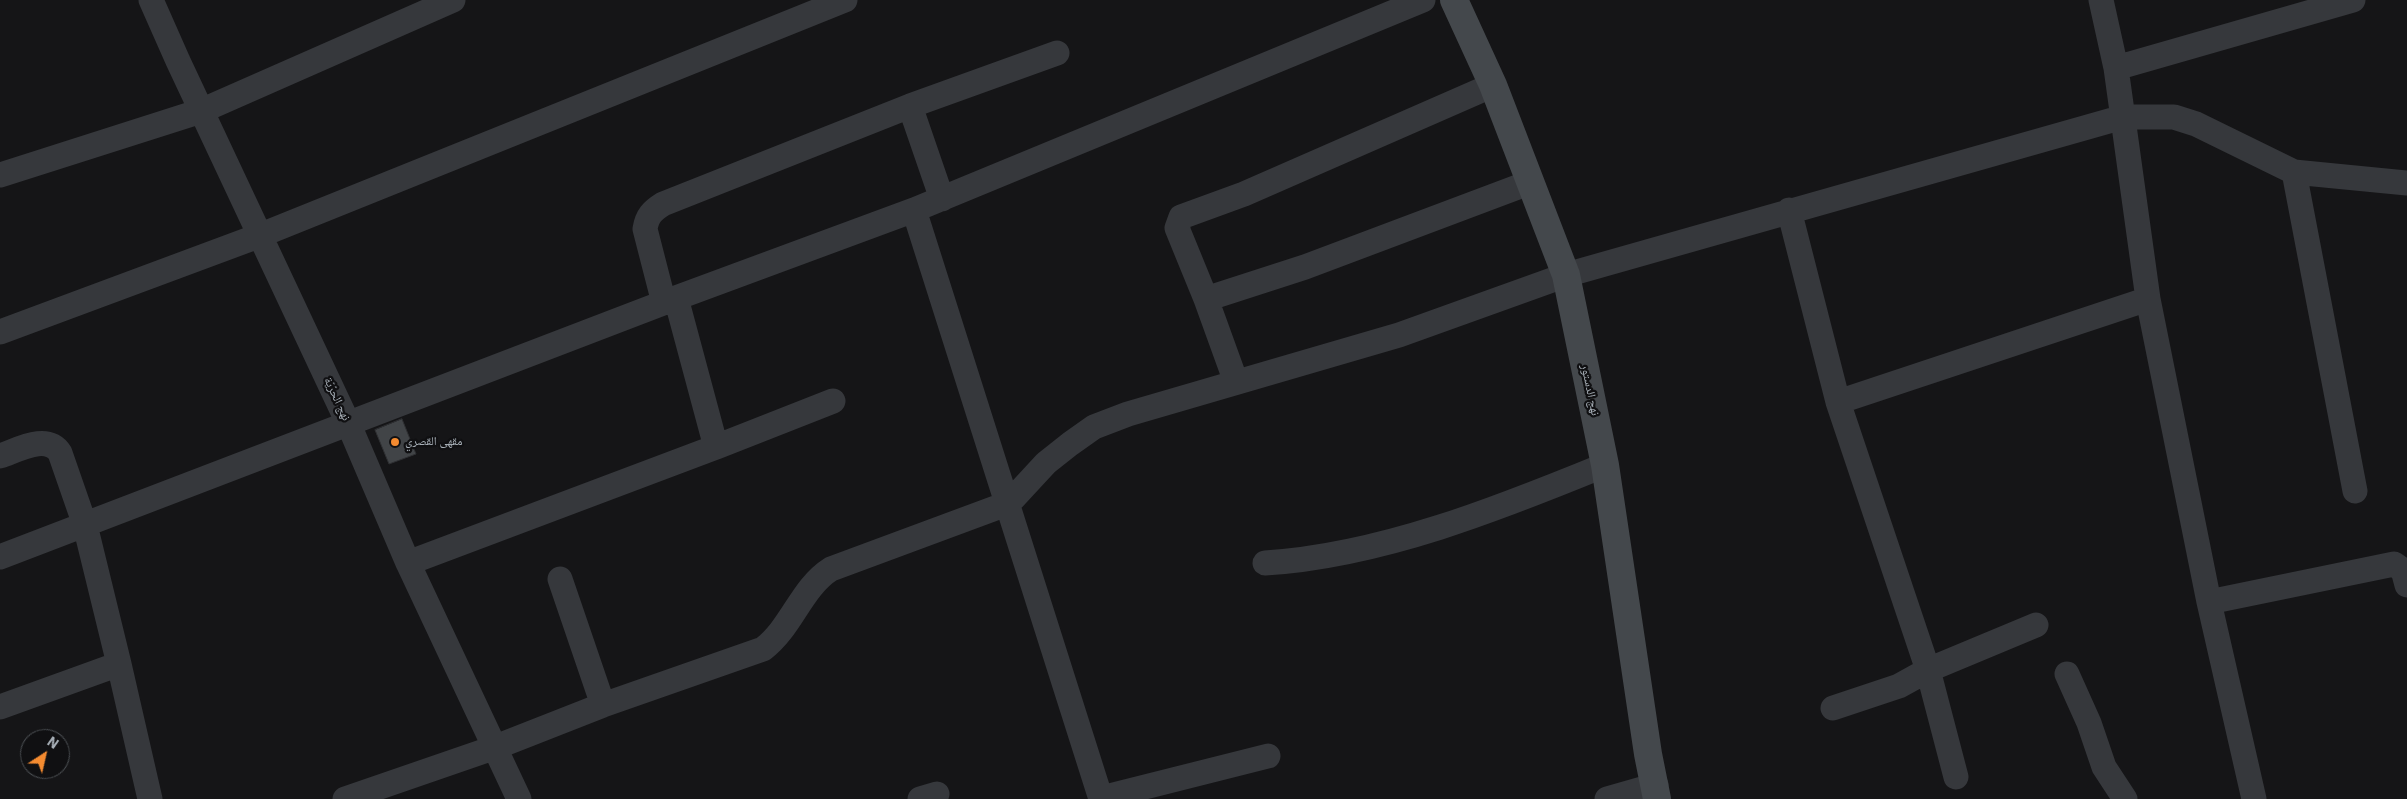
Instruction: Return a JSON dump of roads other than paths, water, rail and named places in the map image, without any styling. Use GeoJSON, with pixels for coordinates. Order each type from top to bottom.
{"type":"FeatureCollection","features":[{"type":"Feature","properties":{"kind":"street","name":"نهج الحرّيّة"},"geometry":{"type":"LineString","coordinates":[[152,0],[201,111],[350,424],[408,564],[519,799]]}},
{"type":"Feature","properties":{"kind":"street"},"geometry":{"type":"LineString","coordinates":[[0,175],[201,111],[410,9],[453,0]]}},
{"type":"Feature","properties":{"kind":"street"},"geometry":{"type":"LineString","coordinates":[[0,332],[261,235],[845,0]]}},
{"type":"Feature","properties":{"kind":"street"},"geometry":{"type":"LineString","coordinates":[[0,556],[914,210],[1423,0]]}},
{"type":"Feature","properties":{"kind":"street","name":"نهج الدستور"},"geometry":{"type":"LineString","coordinates":[[1454,0],[1493,85],[1566,275],[1605,465],[1648,754],[1657,792]]}},
{"type":"Feature","properties":{"kind":"street"},"geometry":{"type":"LineString","coordinates":[[2102,0],[2116,68],[2148,299],[2209,602],[2254,799]]}},
{"type":"Feature","properties":{"kind":"street"},"geometry":{"type":"LineString","coordinates":[[2116,68],[2353,0]]}},
{"type":"Feature","properties":{"kind":"street"},"geometry":{"type":"LineString","coordinates":[[716,448],[646,229],[647,219],[652,211],[663,204],[910,106],[1057,53]]}},
{"type":"Feature","properties":{"kind":"street"},"geometry":{"type":"LineString","coordinates":[[1236,382],[1206,299],[1177,228],[1181,218],[1244,194],[1493,85]]}},
{"type":"Feature","properties":{"kind":"street"},"geometry":{"type":"LineString","coordinates":[[910,106],[942,198]]}},
{"type":"Feature","properties":{"kind":"street"},"geometry":{"type":"LineString","coordinates":[[345,799],[496,747],[603,705],[763,649],[779,635],[819,577],[831,569],[1008,502],[1046,463],[1094,427],[1128,414],[1399,335],[1566,275],[1789,210],[2123,117],[2174,117],[2189,122],[2294,172],[2407,183]]}},
{"type":"Feature","properties":{"kind":"street"},"geometry":{"type":"LineString","coordinates":[[2294,172],[2355,491]]}},
{"type":"Feature","properties":{"kind":"street"},"geometry":{"type":"LineString","coordinates":[[1206,299],[1304,267],[1531,182]]}},
{"type":"Feature","properties":{"kind":"street"},"geometry":{"type":"LineString","coordinates":[[914,210],[1101,799],[1268,756]]}},
{"type":"Feature","properties":{"kind":"street"},"geometry":{"type":"LineString","coordinates":[[1789,210],[1838,402],[1928,670],[1956,777]]}},
{"type":"Feature","properties":{"kind":"street"},"geometry":{"type":"LineString","coordinates":[[1838,402],[2148,299]]}},
{"type":"Feature","properties":{"kind":"street"},"geometry":{"type":"LineString","coordinates":[[408,564],[716,448],[832,401]]}},
{"type":"Feature","properties":{"kind":"street"},"geometry":{"type":"LineString","coordinates":[[0,456],[43,442],[56,448],[85,524],[120,664],[150,799]]}},
{"type":"Feature","properties":{"kind":"street"},"geometry":{"type":"LineString","coordinates":[[1266,563],[1329,555],[1424,532],[1510,504],[1605,465]]}},
{"type":"Feature","properties":{"kind":"street"},"geometry":{"type":"LineString","coordinates":[[2209,602],[2394,564],[2403,570],[2407,585]]}},
{"type":"Feature","properties":{"kind":"street"},"geometry":{"type":"LineString","coordinates":[[560,579],[603,705]]}},
{"type":"Feature","properties":{"kind":"street"},"geometry":{"type":"LineString","coordinates":[[1833,708],[1899,686],[1928,670],[2036,625]]}},
{"type":"Feature","properties":{"kind":"street"},"geometry":{"type":"LineString","coordinates":[[0,707],[120,664]]}},
{"type":"Feature","properties":{"kind":"street"},"geometry":{"type":"LineString","coordinates":[[2067,674],[2089,723],[2104,767],[2126,799]]}},
{"type":"Feature","properties":{"kind":"street"},"geometry":{"type":"LineString","coordinates":[[1607,799],[1657,792]]}},
{"type":"Feature","properties":{"kind":"place","name":"مقهى القصري"},"geometry":{"type":"Point","coordinates":[395,442]}}]}
